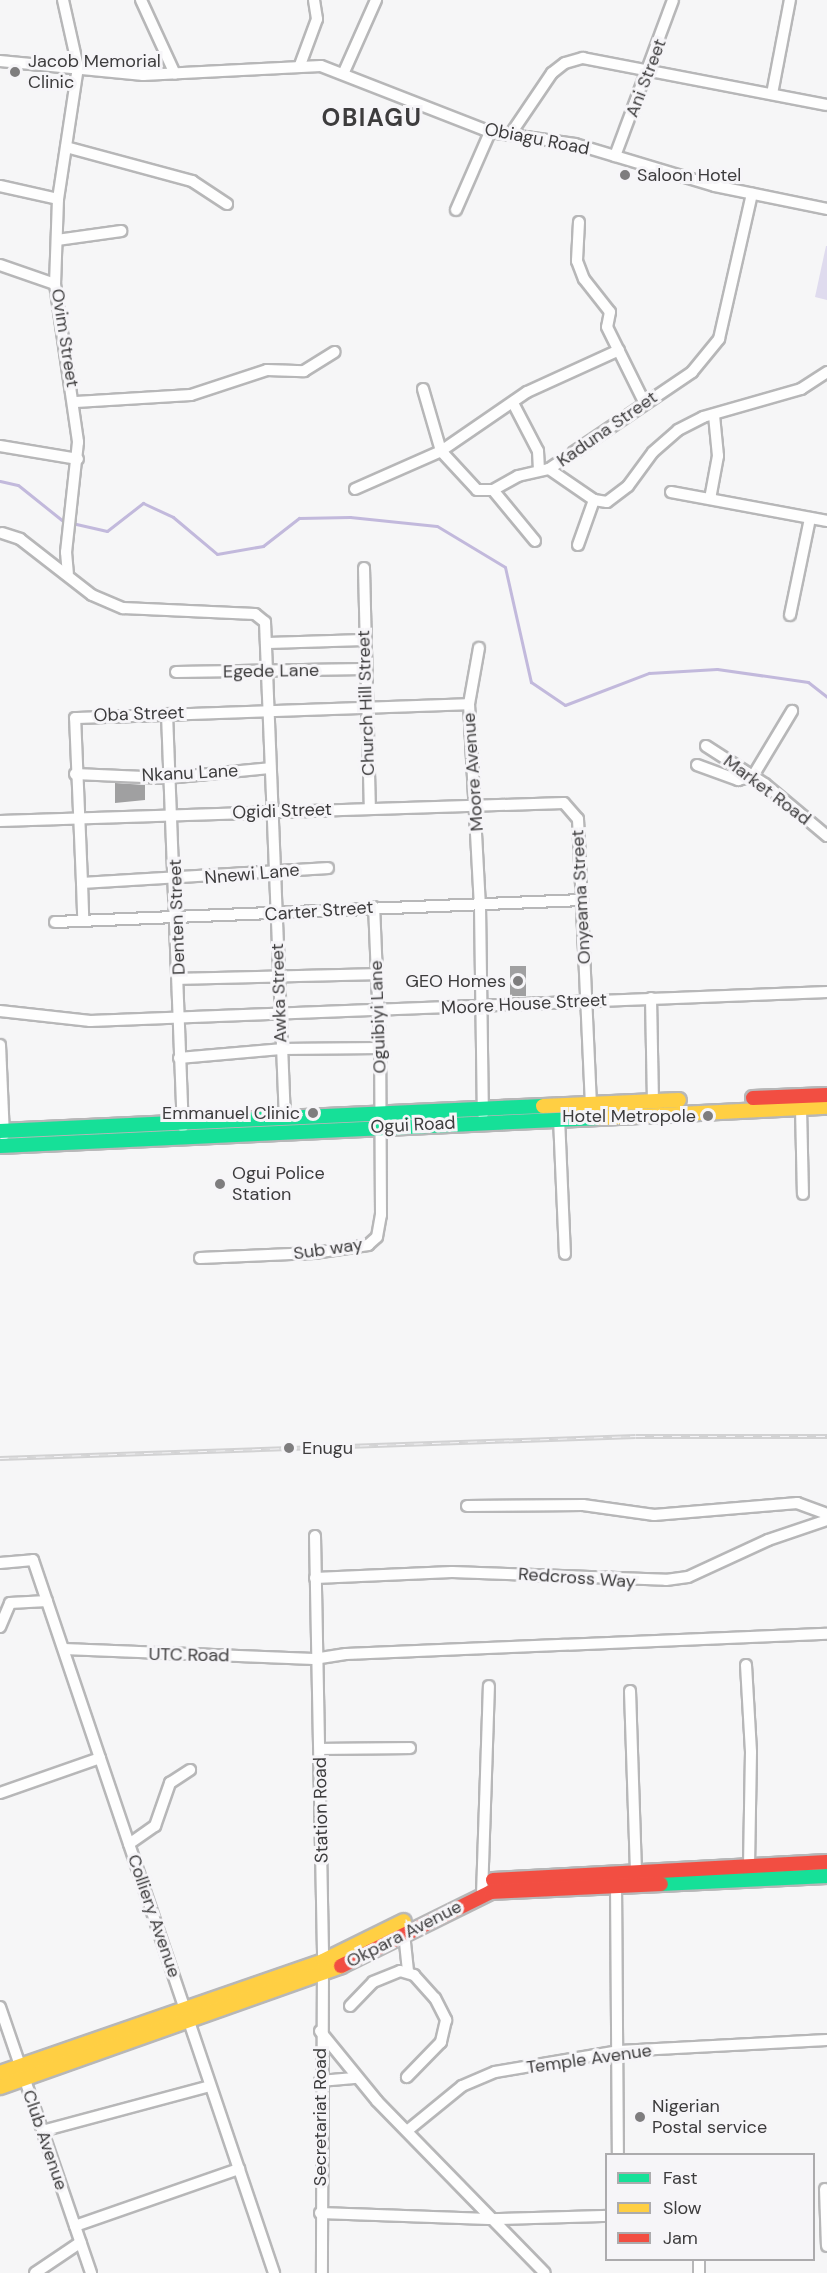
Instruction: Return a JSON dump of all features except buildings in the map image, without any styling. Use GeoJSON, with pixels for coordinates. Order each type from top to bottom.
{"type":"FeatureCollection","features":[{"type":"Feature","properties":{"kind":"main road","name":"Ogui Road"},"geometry":{"type":"LineString","coordinates":[[2,1146],[183,1137],[380,1120],[483,1115],[591,1104],[827,1095]]}},
{"type":"Feature","properties":{"kind":"main road","name":"Ogui Road"},"geometry":{"type":"LineString","coordinates":[[483,1115],[559,1118],[827,1107]]}},
{"type":"Feature","properties":{"kind":"main road","name":"Ogui Road"},"geometry":{"type":"LineString","coordinates":[[2,1131],[285,1118],[380,1120]]}},
{"type":"Feature","properties":{"kind":"main road","name":"Okpara Avenue"},"geometry":{"type":"LineString","coordinates":[[616,1878],[636,1870],[827,1862]]}},
{"type":"Feature","properties":{"kind":"main road"},"geometry":{"type":"LineString","coordinates":[[702,1867],[702,1882]]}},
{"type":"Feature","properties":{"kind":"main road","name":"Okpara Avenue"},"geometry":{"type":"LineString","coordinates":[[322,1969],[483,1888],[616,1878],[702,1882],[827,1876]]}},
{"type":"Feature","properties":{"kind":"main road","name":"Okpara Avenue"},"geometry":{"type":"LineString","coordinates":[[0,2087],[22,2073],[322,1969],[404,1933],[483,1888]]}},
{"type":"Feature","properties":{"kind":"main road","name":"Okpara Avenue"},"geometry":{"type":"LineString","coordinates":[[0,2073],[22,2073]]}},
{"type":"Feature","properties":{"kind":"street"},"geometry":{"type":"LineString","coordinates":[[63,0],[78,67]]}},
{"type":"Feature","properties":{"kind":"street"},"geometry":{"type":"LineString","coordinates":[[141,0],[175,74]]}},
{"type":"Feature","properties":{"kind":"street"},"geometry":{"type":"LineString","coordinates":[[300,65],[317,19],[314,0]]}},
{"type":"Feature","properties":{"kind":"street"},"geometry":{"type":"LineString","coordinates":[[344,72],[376,0]]}},
{"type":"Feature","properties":{"kind":"street","name":"Ani Street"},"geometry":{"type":"LineString","coordinates":[[615,156],[650,71],[673,0]]}},
{"type":"Feature","properties":{"kind":"street"},"geometry":{"type":"LineString","coordinates":[[772,94],[790,0]]}},
{"type":"Feature","properties":{"kind":"street"},"geometry":{"type":"LineString","coordinates":[[510,135],[552,73],[565,63],[589,58],[827,105]]}},
{"type":"Feature","properties":{"kind":"street","name":"Obiagu Road"},"geometry":{"type":"LineString","coordinates":[[0,61],[175,74],[300,65],[344,72],[490,132],[575,144],[753,194],[827,209]]}},
{"type":"Feature","properties":{"kind":"street","name":"Ovim Street"},"geometry":{"type":"LineString","coordinates":[[68,573],[68,528],[78,459],[76,402],[55,284],[58,199],[78,67]]}},
{"type":"Feature","properties":{"kind":"street"},"geometry":{"type":"LineString","coordinates":[[456,210],[490,132]]}},
{"type":"Feature","properties":{"kind":"street"},"geometry":{"type":"LineString","coordinates":[[66,147],[192,181],[227,204]]}},
{"type":"Feature","properties":{"kind":"street"},"geometry":{"type":"LineString","coordinates":[[0,186],[58,199]]}},
{"type":"Feature","properties":{"kind":"street","name":"Kaduna Street"},"geometry":{"type":"LineString","coordinates":[[493,490],[544,470],[692,372],[716,348],[753,194]]}},
{"type":"Feature","properties":{"kind":"street"},"geometry":{"type":"LineString","coordinates":[[579,222],[577,261],[584,279],[610,312],[607,327],[644,402]]}},
{"type":"Feature","properties":{"kind":"street"},"geometry":{"type":"LineString","coordinates":[[57,240],[121,231]]}},
{"type":"Feature","properties":{"kind":"street"},"geometry":{"type":"LineString","coordinates":[[0,266],[55,284]]}},
{"type":"Feature","properties":{"kind":"street"},"geometry":{"type":"LineString","coordinates":[[355,489],[441,451],[466,429],[513,403],[527,392],[619,350]]}},
{"type":"Feature","properties":{"kind":"street"},"geometry":{"type":"LineString","coordinates":[[76,402],[191,394],[267,370],[304,371],[335,352]]}},
{"type":"Feature","properties":{"kind":"street"},"geometry":{"type":"LineString","coordinates":[[513,403],[538,451],[544,470],[594,500],[615,499],[671,436],[714,415],[801,389],[827,372]]}},
{"type":"Feature","properties":{"kind":"street"},"geometry":{"type":"LineString","coordinates":[[423,389],[441,451],[477,489],[493,490],[535,541]]}},
{"type":"Feature","properties":{"kind":"street"},"geometry":{"type":"LineString","coordinates":[[710,499],[718,456],[714,415]]}},
{"type":"Feature","properties":{"kind":"street"},"geometry":{"type":"LineString","coordinates":[[0,446],[78,459]]}},
{"type":"Feature","properties":{"kind":"street"},"geometry":{"type":"LineString","coordinates":[[671,492],[827,521]]}},
{"type":"Feature","properties":{"kind":"street"},"geometry":{"type":"LineString","coordinates":[[578,545],[594,500]]}},
{"type":"Feature","properties":{"kind":"street"},"geometry":{"type":"LineString","coordinates":[[790,615],[810,518]]}},
{"type":"Feature","properties":{"kind":"street"},"geometry":{"type":"LineString","coordinates":[[2,533],[20,539],[68,573]]}},
{"type":"Feature","properties":{"kind":"street","name":"Church Hill Street"},"geometry":{"type":"LineString","coordinates":[[364,568],[363,640],[370,808]]}},
{"type":"Feature","properties":{"kind":"street","name":"Awka Street"},"geometry":{"type":"LineString","coordinates":[[68,573],[92,595],[123,608],[262,617],[268,643],[270,672],[273,872],[285,1118]]}},
{"type":"Feature","properties":{"kind":"street"},"geometry":{"type":"LineString","coordinates":[[268,643],[363,640]]}},
{"type":"Feature","properties":{"kind":"street"},"geometry":{"type":"LineString","coordinates":[[469,704],[479,648]]}},
{"type":"Feature","properties":{"kind":"street","name":"Egede Lane"},"geometry":{"type":"LineString","coordinates":[[176,672],[365,669]]}},
{"type":"Feature","properties":{"kind":"street","name":"Moore Avenue"},"geometry":{"type":"LineString","coordinates":[[269,709],[469,704],[480,906]]}},
{"type":"Feature","properties":{"kind":"street","name":"Oba Street"},"geometry":{"type":"LineString","coordinates":[[83,921],[75,774],[76,716],[269,709]]}},
{"type":"Feature","properties":{"kind":"street"},"geometry":{"type":"LineString","coordinates":[[697,765],[738,780],[753,776],[792,711]]}},
{"type":"Feature","properties":{"kind":"street","name":"Denten Street"},"geometry":{"type":"LineString","coordinates":[[167,714],[167,778],[173,815],[176,880],[179,1058],[183,1137]]}},
{"type":"Feature","properties":{"kind":"street","name":"Market Road"},"geometry":{"type":"LineString","coordinates":[[706,746],[753,776],[827,836]]}},
{"type":"Feature","properties":{"kind":"street","name":"Nkanu Lane"},"geometry":{"type":"LineString","coordinates":[[75,774],[167,778],[270,768]]}},
{"type":"Feature","properties":{"kind":"street","name":"Ogidi Street"},"geometry":{"type":"LineString","coordinates":[[0,821],[476,804],[564,803]]}},
{"type":"Feature","properties":{"kind":"street","name":"Onyeama Street"},"geometry":{"type":"LineString","coordinates":[[564,803],[578,819],[591,1104]]}},
{"type":"Feature","properties":{"kind":"street","name":"Nnewi Lane"},"geometry":{"type":"LineString","coordinates":[[82,883],[176,880],[328,868]]}},
{"type":"Feature","properties":{"kind":"street","name":"Carter Street"},"geometry":{"type":"LineString","coordinates":[[55,922],[582,900]]}},
{"type":"Feature","properties":{"kind":"street"},"geometry":{"type":"LineString","coordinates":[[480,906],[483,1115]]}},
{"type":"Feature","properties":{"kind":"street","name":"Oguibiyi Lane"},"geometry":{"type":"LineString","coordinates":[[374,907],[380,1048],[380,1120]]}},
{"type":"Feature","properties":{"kind":"street"},"geometry":{"type":"LineString","coordinates":[[179,979],[278,979],[377,974]]}},
{"type":"Feature","properties":{"kind":"street","name":"Moore House Street"},"geometry":{"type":"LineString","coordinates":[[179,1018],[280,1012],[480,1007],[827,992]]}},
{"type":"Feature","properties":{"kind":"street"},"geometry":{"type":"LineString","coordinates":[[651,998],[653,1101]]}},
{"type":"Feature","properties":{"kind":"street"},"geometry":{"type":"LineString","coordinates":[[0,1011],[90,1021],[179,1018]]}},
{"type":"Feature","properties":{"kind":"street"},"geometry":{"type":"LineString","coordinates":[[179,1058],[281,1048],[380,1048]]}},
{"type":"Feature","properties":{"kind":"street"},"geometry":{"type":"LineString","coordinates":[[1,1050],[2,1146]]}},
{"type":"Feature","properties":{"kind":"street"},"geometry":{"type":"LineString","coordinates":[[801,1108],[803,1194]]}},
{"type":"Feature","properties":{"kind":"street"},"geometry":{"type":"LineString","coordinates":[[559,1118],[566,1254]]}},
{"type":"Feature","properties":{"kind":"street","name":"Sub way"},"geometry":{"type":"LineString","coordinates":[[200,1258],[314,1253],[373,1242],[381,1215],[380,1120]]}},
{"type":"Feature","properties":{"kind":"street"},"geometry":{"type":"LineString","coordinates":[[467,1506],[583,1504],[654,1515],[797,1503],[827,1515]]}},
{"type":"Feature","properties":{"kind":"street","name":"Redcross Way"},"geometry":{"type":"LineString","coordinates":[[315,1578],[462,1572],[666,1580],[688,1577],[768,1540],[827,1520]]}},
{"type":"Feature","properties":{"kind":"street","name":"Station Road"},"geometry":{"type":"LineString","coordinates":[[315,1536],[314,1659],[320,1749],[322,1969]]}},
{"type":"Feature","properties":{"kind":"street","name":"Colliery Avenue"},"geometry":{"type":"LineString","coordinates":[[0,1563],[33,1560],[274,2273]]}},
{"type":"Feature","properties":{"kind":"street"},"geometry":{"type":"LineString","coordinates":[[0,1627],[10,1603],[47,1601]]}},
{"type":"Feature","properties":{"kind":"street","name":"UTC Road"},"geometry":{"type":"LineString","coordinates":[[64,1649],[314,1659],[346,1653],[827,1634]]}},
{"type":"Feature","properties":{"kind":"street"},"geometry":{"type":"LineString","coordinates":[[746,1665],[751,1752],[747,1799],[749,1865]]}},
{"type":"Feature","properties":{"kind":"street"},"geometry":{"type":"LineString","coordinates":[[483,1888],[489,1686]]}},
{"type":"Feature","properties":{"kind":"street"},"geometry":{"type":"LineString","coordinates":[[630,1691],[636,1870]]}},
{"type":"Feature","properties":{"kind":"street"},"geometry":{"type":"LineString","coordinates":[[320,1749],[410,1748]]}},
{"type":"Feature","properties":{"kind":"street"},"geometry":{"type":"LineString","coordinates":[[0,1792],[100,1758]]}},
{"type":"Feature","properties":{"kind":"street"},"geometry":{"type":"LineString","coordinates":[[129,1844],[155,1826],[170,1783],[190,1770]]}},
{"type":"Feature","properties":{"kind":"street"},"geometry":{"type":"LineString","coordinates":[[616,1878],[618,2153]]}},
{"type":"Feature","properties":{"kind":"street"},"geometry":{"type":"LineString","coordinates":[[404,1933],[408,1971],[435,1998],[446,2020],[435,2052],[407,2077]]}},
{"type":"Feature","properties":{"kind":"street","name":"Secretariat Road"},"geometry":{"type":"LineString","coordinates":[[322,1969],[320,2031],[322,2273]]}},
{"type":"Feature","properties":{"kind":"street"},"geometry":{"type":"LineString","coordinates":[[350,2006],[373,1982],[408,1971]]}},
{"type":"Feature","properties":{"kind":"street","name":"Club Avenue"},"geometry":{"type":"LineString","coordinates":[[0,2007],[91,2273]]}},
{"type":"Feature","properties":{"kind":"street","name":"Secretariat Road"},"geometry":{"type":"LineString","coordinates":[[320,2031],[357,2078],[496,2219],[545,2273]]}},
{"type":"Feature","properties":{"kind":"street","name":"Temple Avenue"},"geometry":{"type":"LineString","coordinates":[[407,2131],[462,2086],[482,2076],[619,2051],[827,2040]]}},
{"type":"Feature","properties":{"kind":"street"},"geometry":{"type":"LineString","coordinates":[[320,2081],[357,2078]]}},
{"type":"Feature","properties":{"kind":"street"},"geometry":{"type":"LineString","coordinates":[[42,2131],[210,2086]]}},
{"type":"Feature","properties":{"kind":"street"},"geometry":{"type":"LineString","coordinates":[[75,2226],[238,2169]]}},
{"type":"Feature","properties":{"kind":"street"},"geometry":{"type":"LineString","coordinates":[[826,2189],[827,2246]]}},
{"type":"Feature","properties":{"kind":"street"},"geometry":{"type":"LineString","coordinates":[[320,2213],[496,2219],[605,2215]]}},
{"type":"Feature","properties":{"kind":"street"},"geometry":{"type":"LineString","coordinates":[[35,2273],[81,2242]]}},
{"type":"Feature","properties":{"kind":"shaded area"},"geometry":{"type":"Polygon","coordinates":[[[827,246],[827,300],[815,297],[827,246]]]}},
{"type":"Feature","properties":{"kind":"waterway"},"geometry":{"type":"LineString","coordinates":[[0,481],[18,485],[63,521],[107,531],[143,503],[173,517],[217,554],[263,546],[299,518],[350,517],[437,526],[505,567],[531,682],[565,705],[649,673],[717,669],[808,682],[827,697]]}},
{"type":"Feature","properties":{"kind":"railway"},"geometry":{"type":"LineString","coordinates":[[0,1458],[636,1436],[827,1436]]}},
{"type":"Feature","properties":{"kind":"traffic: fast"},"geometry":{"type":"LineString","coordinates":[[0,1131],[543,1106]]}},
{"type":"Feature","properties":{"kind":"traffic: fast"},"geometry":{"type":"LineString","coordinates":[[0,1146],[599,1118]]}},
{"type":"Feature","properties":{"kind":"traffic: fast"},"geometry":{"type":"LineString","coordinates":[[661,1884],[827,1876]]}},
{"type":"Feature","properties":{"kind":"traffic: slow"},"geometry":{"type":"LineString","coordinates":[[543,1106],[679,1100]]}},
{"type":"Feature","properties":{"kind":"traffic: slow"},"geometry":{"type":"LineString","coordinates":[[599,1118],[827,1107]]}},
{"type":"Feature","properties":{"kind":"traffic: slow"},"geometry":{"type":"LineString","coordinates":[[0,2073],[323,1961],[404,1921]]}},
{"type":"Feature","properties":{"kind":"traffic: slow"},"geometry":{"type":"LineString","coordinates":[[0,2087],[341,1966]]}},
{"type":"Feature","properties":{"kind":"traffic: jam"},"geometry":{"type":"LineString","coordinates":[[753,1098],[827,1095]]}},
{"type":"Feature","properties":{"kind":"traffic: jam"},"geometry":{"type":"LineString","coordinates":[[493,1880],[827,1862]]}},
{"type":"Feature","properties":{"kind":"traffic: jam"},"geometry":{"type":"LineString","coordinates":[[341,1966],[491,1892],[661,1884]]}},
{"type":"Feature","properties":{"kind":"place","name":"Jacob Memorial Clinic"},"geometry":{"type":"Point","coordinates":[15,72]}},
{"type":"Feature","properties":{"kind":"place","name":"Saloon Hotel"},"geometry":{"type":"Point","coordinates":[625,175]}},
{"type":"Feature","properties":{"kind":"place","name":"GEO Homes"},"geometry":{"type":"Point","coordinates":[518,981]}},
{"type":"Feature","properties":{"kind":"place","name":"Emmanuel Clinic"},"geometry":{"type":"Point","coordinates":[313,1113]}},
{"type":"Feature","properties":{"kind":"place","name":"Hotel Metropole"},"geometry":{"type":"Point","coordinates":[708,1116]}},
{"type":"Feature","properties":{"kind":"place","name":"Ogui Police Station"},"geometry":{"type":"Point","coordinates":[220,1184]}},
{"type":"Feature","properties":{"kind":"place","name":"Enugu"},"geometry":{"type":"Point","coordinates":[289,1448]}},
{"type":"Feature","properties":{"kind":"place","name":"Nigerian Postal service"},"geometry":{"type":"Point","coordinates":[640,2117]}},
{"type":"Feature","properties":{"kind":"district","name":"OBIAGU"},"geometry":{"type":"Point","coordinates":[372,118]}}]}
